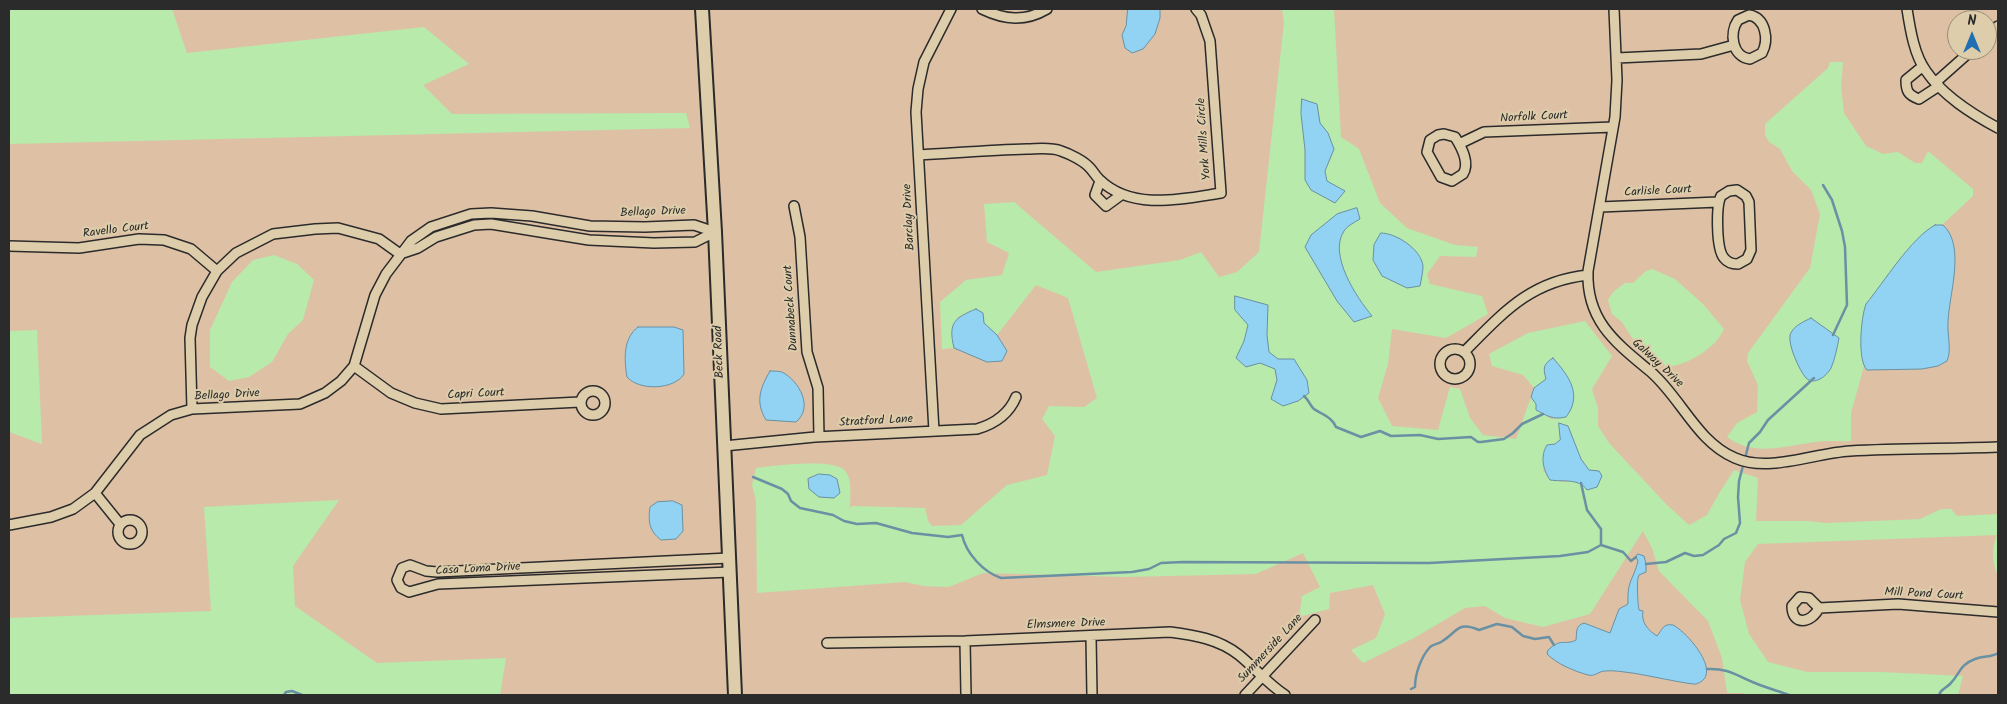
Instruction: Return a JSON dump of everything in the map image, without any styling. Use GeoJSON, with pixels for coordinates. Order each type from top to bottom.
{"type":"FeatureCollection","features":[{"type":"Feature","properties":{"kind":"main road","name":"Beck Road"},"geometry":{"type":"LineString","coordinates":[[702,9],[715,232],[735,695]]}},
{"type":"Feature","properties":{"kind":"street","name":"Barclay Drive"},"geometry":{"type":"LineString","coordinates":[[934,431],[916,112],[918,89],[924,62],[950,9]]}},
{"type":"Feature","properties":{"kind":"street"},"geometry":{"type":"LineString","coordinates":[[982,9],[998,17],[1010,18],[1036,15],[1047,9]]}},
{"type":"Feature","properties":{"kind":"street","name":"York Mills Circle"},"geometry":{"type":"LineString","coordinates":[[919,155],[1045,148],[1060,150],[1090,167],[1100,181],[1121,195],[1130,198],[1151,200],[1221,193],[1210,41],[1201,15],[1196,9]]}},
{"type":"Feature","properties":{"kind":"street","name":"Galway Drive"},"geometry":{"type":"LineString","coordinates":[[1614,9],[1617,97],[1588,275],[1588,286],[1594,312],[1604,329],[1620,346],[1659,379],[1703,434],[1734,458],[1749,463],[1766,464],[1852,451],[1998,447]]}},
{"type":"Feature","properties":{"kind":"street"},"geometry":{"type":"LineString","coordinates":[[1907,9],[1912,36],[1923,66],[1954,100],[1998,128]]}},
{"type":"Feature","properties":{"kind":"street"},"geometry":{"type":"LineString","coordinates":[[1747,15],[1759,19],[1764,27],[1765,41],[1764,49],[1760,55],[1753,58],[1745,58],[1738,54],[1734,45],[1733,30],[1738,20],[1747,15]]}},
{"type":"Feature","properties":{"kind":"street"},"geometry":{"type":"LineString","coordinates":[[1617,58],[1701,54],[1734,45]]}},
{"type":"Feature","properties":{"kind":"street"},"geometry":{"type":"LineString","coordinates":[[1923,66],[1906,80],[1906,90],[1911,96],[1919,99],[1938,84],[1962,60]]}},
{"type":"Feature","properties":{"kind":"street","name":"Norfolk Court"},"geometry":{"type":"LineString","coordinates":[[1459,144],[1484,132],[1613,126]]}},
{"type":"Feature","properties":{"kind":"street"},"geometry":{"type":"LineString","coordinates":[[1444,134],[1455,137],[1459,144],[1466,162],[1465,171],[1456,180],[1445,180],[1429,157],[1428,143],[1434,137],[1444,134]]}},
{"type":"Feature","properties":{"kind":"street"},"geometry":{"type":"LineString","coordinates":[[1100,181],[1095,196],[1106,206],[1121,195]]}},
{"type":"Feature","properties":{"kind":"street","name":"Carlisle Court"},"geometry":{"type":"LineString","coordinates":[[1600,207],[1718,202],[1725,193],[1733,190],[1743,193],[1749,202],[1751,250],[1747,259],[1740,264],[1731,263],[1721,254],[1718,202]]}},
{"type":"Feature","properties":{"kind":"street","name":"Dunnabeck Court"},"geometry":{"type":"LineString","coordinates":[[794,206],[800,237],[806,352],[818,388],[819,437]]}},
{"type":"Feature","properties":{"kind":"street","name":"Bellago Drive"},"geometry":{"type":"LineString","coordinates":[[9,525],[51,517],[73,509],[96,493],[140,435],[170,415],[192,409],[300,404],[325,394],[341,381],[354,366],[375,296],[386,274],[411,241],[431,227],[471,214],[491,213],[532,216],[590,226],[645,227],[694,224],[715,232]]}},
{"type":"Feature","properties":{"kind":"street"},"geometry":{"type":"LineString","coordinates":[[192,409],[190,338],[192,325],[202,297],[217,271],[236,253],[269,236],[315,229],[338,228],[356,231],[379,239],[400,254],[418,248],[436,237],[474,225],[492,224],[589,240],[654,243],[695,242],[715,232]]}},
{"type":"Feature","properties":{"kind":"street","name":"Ravello Court"},"geometry":{"type":"LineString","coordinates":[[9,246],[79,248],[139,239],[164,240],[191,249],[217,271]]}},
{"type":"Feature","properties":{"kind":"street"},"geometry":{"type":"LineString","coordinates":[[1464,352],[1509,308],[1529,294],[1559,279],[1588,275]]}},
{"type":"Feature","properties":{"kind":"street","name":"Capri Court"},"geometry":{"type":"LineString","coordinates":[[354,366],[391,393],[415,403],[441,409],[580,402]]}},
{"type":"Feature","properties":{"kind":"street","name":"Stratford Lane"},"geometry":{"type":"LineString","coordinates":[[724,446],[819,437],[977,429],[990,425],[1012,406],[1016,397]]}},
{"type":"Feature","properties":{"kind":"street"},"geometry":{"type":"LineString","coordinates":[[96,493],[120,524]]}},
{"type":"Feature","properties":{"kind":"street","name":"Casa Loma Drive"},"geometry":{"type":"LineString","coordinates":[[729,558],[437,572],[426,571],[410,565],[402,568],[397,580],[401,588],[409,592],[438,584],[730,572]]}},
{"type":"Feature","properties":{"kind":"street","name":"Mill Pond Court"},"geometry":{"type":"LineString","coordinates":[[1819,608],[1898,604],[1998,612]]}},
{"type":"Feature","properties":{"kind":"street","name":"Summerside Lane"},"geometry":{"type":"LineString","coordinates":[[1245,695],[1315,620]]}},
{"type":"Feature","properties":{"kind":"street","name":"Elmsmere Drive"},"geometry":{"type":"LineString","coordinates":[[827,643],[1091,637],[1170,632],[1189,634],[1223,645],[1237,654],[1285,695]]}},
{"type":"Feature","properties":{"kind":"street"},"geometry":{"type":"LineString","coordinates":[[1091,637],[1092,695]]}},
{"type":"Feature","properties":{"kind":"street"},"geometry":{"type":"LineString","coordinates":[[965,641],[966,695]]}},
{"type":"Feature","properties":{"kind":"green space"},"geometry":{"type":"Polygon","coordinates":[[[9,9],[172,9],[187,53],[424,27],[469,64],[423,85],[452,114],[686,113],[690,128],[9,144],[9,9]]]}},
{"type":"Feature","properties":{"kind":"green space"},"geometry":{"type":"Polygon","coordinates":[[[1282,9],[1334,9],[1341,137],[1359,149],[1380,203],[1407,228],[1455,245],[1478,247],[1476,257],[1440,256],[1427,274],[1430,284],[1482,296],[1488,314],[1446,338],[1392,329],[1388,364],[1378,398],[1392,426],[1438,430],[1450,387],[1460,389],[1470,418],[1483,435],[1516,439],[1531,397],[1536,404],[1537,410],[1551,419],[1566,417],[1569,379],[1554,358],[1546,379],[1534,388],[1523,375],[1492,366],[1489,354],[1528,333],[1585,321],[1612,356],[1592,389],[1598,408],[1598,426],[1609,443],[1666,504],[1689,525],[1707,515],[1734,470],[1758,478],[1756,521],[1826,523],[1920,519],[1941,509],[1951,509],[1957,516],[1998,514],[1998,576],[1993,556],[1997,535],[1758,544],[1745,562],[1740,600],[1749,634],[1768,662],[1807,672],[1881,672],[1963,676],[1958,695],[1751,695],[1727,693],[1722,658],[1708,621],[1659,571],[1652,548],[1643,531],[1590,614],[1543,627],[1505,618],[1485,606],[1465,608],[1414,638],[1363,663],[1351,650],[1376,638],[1385,614],[1373,585],[1330,593],[1329,609],[1299,617],[1302,596],[1320,587],[1303,553],[1256,574],[1125,577],[983,573],[949,587],[924,586],[905,582],[757,593],[756,501],[752,485],[756,468],[802,464],[838,466],[847,473],[849,478],[850,508],[852,506],[925,508],[928,521],[932,526],[961,525],[1007,485],[1047,475],[1055,436],[1042,419],[1049,406],[1084,407],[1097,398],[1068,298],[1036,285],[997,335],[984,323],[983,313],[976,309],[958,317],[952,339],[954,348],[942,349],[940,302],[966,280],[1002,275],[1009,253],[987,242],[984,204],[1014,202],[1096,272],[1180,260],[1201,252],[1219,277],[1237,272],[1259,252],[1284,22],[1282,9]],[[1559,424],[1560,440],[1555,444],[1547,445],[1543,471],[1561,482],[1574,481],[1584,486],[1599,471],[1589,470],[1581,459],[1568,426],[1559,424]]]}},
{"type":"Feature","properties":{"kind":"green space"},"geometry":{"type":"Polygon","coordinates":[[[1830,62],[1843,62],[1841,86],[1844,113],[1866,146],[1883,154],[1898,152],[1915,163],[1922,163],[1928,151],[1973,189],[1973,196],[1901,263],[1863,360],[1864,366],[1851,413],[1851,441],[1820,441],[1770,448],[1748,447],[1727,437],[1737,423],[1757,412],[1758,385],[1747,361],[1748,353],[1810,268],[1820,214],[1811,190],[1792,171],[1780,149],[1769,142],[1765,135],[1765,124],[1828,68],[1830,62]]]}},
{"type":"Feature","properties":{"kind":"green space"},"geometry":{"type":"Polygon","coordinates":[[[274,255],[297,264],[314,280],[303,320],[288,334],[272,362],[249,377],[229,381],[210,367],[210,330],[232,282],[253,260],[274,255]]]}},
{"type":"Feature","properties":{"kind":"green space"},"geometry":{"type":"Polygon","coordinates":[[[1652,269],[1675,279],[1703,304],[1724,329],[1715,343],[1708,349],[1692,359],[1675,366],[1667,367],[1632,338],[1622,322],[1612,314],[1608,300],[1613,292],[1625,283],[1633,283],[1646,271],[1652,269]]]}},
{"type":"Feature","properties":{"kind":"green space"},"geometry":{"type":"Polygon","coordinates":[[[37,330],[42,444],[9,432],[9,331],[37,330]]]}},
{"type":"Feature","properties":{"kind":"green space"},"geometry":{"type":"Polygon","coordinates":[[[339,500],[293,566],[295,606],[377,663],[506,658],[500,695],[9,695],[9,618],[211,611],[204,507],[339,500]]]}},
{"type":"Feature","properties":{"kind":"water"},"geometry":{"type":"Polygon","coordinates":[[[1128,9],[1160,9],[1160,18],[1155,34],[1143,49],[1132,53],[1125,48],[1122,35],[1126,26],[1128,9]]]}},
{"type":"Feature","properties":{"kind":"water"},"geometry":{"type":"Polygon","coordinates":[[[1302,99],[1317,104],[1320,123],[1328,133],[1334,149],[1325,171],[1327,181],[1345,191],[1335,203],[1311,190],[1305,180],[1305,150],[1301,114],[1302,99]]]}},
{"type":"Feature","properties":{"kind":"water"},"geometry":{"type":"Polygon","coordinates":[[[1357,208],[1360,219],[1344,231],[1340,241],[1340,252],[1346,276],[1352,288],[1372,316],[1354,322],[1337,301],[1305,247],[1311,235],[1337,214],[1357,208]]]}},
{"type":"Feature","properties":{"kind":"water"},"geometry":{"type":"Polygon","coordinates":[[[1935,225],[1943,225],[1950,234],[1954,245],[1955,258],[1948,322],[1949,347],[1947,361],[1938,366],[1922,369],[1867,370],[1864,365],[1861,348],[1861,328],[1866,304],[1907,250],[1926,231],[1935,225]]]}},
{"type":"Feature","properties":{"kind":"water"},"geometry":{"type":"Polygon","coordinates":[[[1381,233],[1400,239],[1418,254],[1423,266],[1420,286],[1407,288],[1382,276],[1373,260],[1374,245],[1381,233]]]}},
{"type":"Feature","properties":{"kind":"water"},"geometry":{"type":"Polygon","coordinates":[[[1235,296],[1268,305],[1267,335],[1269,352],[1278,359],[1294,359],[1307,380],[1309,393],[1298,401],[1283,406],[1271,399],[1277,380],[1275,369],[1260,363],[1246,367],[1236,358],[1244,341],[1248,325],[1235,310],[1235,296]]]}},
{"type":"Feature","properties":{"kind":"water"},"geometry":{"type":"Polygon","coordinates":[[[976,309],[983,313],[984,323],[997,335],[1007,351],[1002,361],[987,362],[954,348],[952,333],[954,322],[962,315],[976,309]]]}},
{"type":"Feature","properties":{"kind":"water"},"geometry":{"type":"Polygon","coordinates":[[[1811,318],[1839,338],[1831,368],[1823,377],[1813,381],[1806,378],[1800,369],[1792,351],[1790,339],[1793,329],[1811,318]]]}},
{"type":"Feature","properties":{"kind":"water"},"geometry":{"type":"Polygon","coordinates":[[[638,327],[674,327],[683,330],[684,374],[679,379],[665,386],[656,387],[640,385],[632,382],[627,377],[625,356],[627,343],[638,327]]]}},
{"type":"Feature","properties":{"kind":"water"},"geometry":{"type":"Polygon","coordinates":[[[1553,358],[1569,379],[1574,393],[1571,409],[1566,417],[1561,418],[1547,416],[1536,410],[1536,404],[1531,397],[1534,388],[1546,379],[1545,367],[1547,362],[1553,358]]]}},
{"type":"Feature","properties":{"kind":"water"},"geometry":{"type":"Polygon","coordinates":[[[770,371],[782,372],[799,388],[804,402],[804,409],[796,422],[766,420],[761,407],[760,395],[770,371]]]}},
{"type":"Feature","properties":{"kind":"water"},"geometry":{"type":"Polygon","coordinates":[[[1559,423],[1568,426],[1581,459],[1589,470],[1599,471],[1602,476],[1597,487],[1587,490],[1584,486],[1575,482],[1550,480],[1543,463],[1544,454],[1547,445],[1555,444],[1560,440],[1559,423]]]}},
{"type":"Feature","properties":{"kind":"water"},"geometry":{"type":"Polygon","coordinates":[[[819,474],[830,475],[837,479],[840,493],[834,498],[819,497],[809,489],[808,479],[819,474]]]}},
{"type":"Feature","properties":{"kind":"water"},"geometry":{"type":"Polygon","coordinates":[[[673,501],[682,505],[683,531],[676,539],[661,540],[654,533],[650,525],[650,507],[657,502],[673,501]]]}},
{"type":"Feature","properties":{"kind":"water"},"geometry":{"type":"Polygon","coordinates":[[[1638,554],[1644,556],[1646,564],[1646,572],[1639,575],[1637,587],[1639,610],[1643,611],[1644,623],[1657,636],[1665,626],[1673,625],[1694,644],[1701,654],[1707,672],[1704,679],[1696,684],[1615,671],[1603,671],[1588,675],[1566,667],[1547,654],[1548,650],[1557,644],[1576,640],[1578,628],[1584,623],[1610,633],[1619,609],[1628,604],[1629,585],[1636,568],[1638,561],[1636,557],[1638,554]]]}},
{"type":"Feature","properties":{"kind":"waterway"},"geometry":{"type":"LineString","coordinates":[[1823,185],[1832,200],[1845,247],[1847,305],[1833,335]]}},
{"type":"Feature","properties":{"kind":"waterway"},"geometry":{"type":"LineString","coordinates":[[1646,564],[1666,562],[1685,553],[1694,556],[1703,555],[1719,545],[1724,539],[1736,533],[1740,523],[1739,481],[1749,443],[1768,420],[1814,378]]}},
{"type":"Feature","properties":{"kind":"waterway"},"geometry":{"type":"LineString","coordinates":[[1304,396],[1313,408],[1330,418],[1336,427],[1361,437],[1380,431],[1391,436],[1420,435],[1438,439],[1471,437],[1481,442],[1504,439],[1522,424],[1543,414]]}},
{"type":"Feature","properties":{"kind":"waterway"},"geometry":{"type":"LineString","coordinates":[[753,477],[782,489],[788,494],[791,501],[800,508],[833,515],[844,521],[857,524],[876,523],[912,533],[948,537],[962,535],[967,548],[976,561],[982,567],[1001,578],[1132,572],[1149,569],[1161,563],[1183,562],[1429,563],[1560,556],[1588,552],[1601,545],[1623,552],[1631,561],[1636,557]]}},
{"type":"Feature","properties":{"kind":"waterway"},"geometry":{"type":"LineString","coordinates":[[1581,483],[1587,510],[1601,529],[1601,545]]}},
{"type":"Feature","properties":{"kind":"waterway"},"geometry":{"type":"LineString","coordinates":[[1411,689],[1415,687],[1419,666],[1430,647],[1441,642],[1462,627],[1472,627],[1479,630],[1497,624],[1512,627],[1523,636],[1535,639],[1549,637],[1554,645]]}},
{"type":"Feature","properties":{"kind":"waterway"},"geometry":{"type":"LineString","coordinates":[[1939,695],[1970,661],[1998,653]]}},
{"type":"Feature","properties":{"kind":"waterway"},"geometry":{"type":"LineString","coordinates":[[1707,669],[1727,671],[1759,685],[1789,695]]}},
{"type":"Feature","properties":{"kind":"waterway"},"geometry":{"type":"LineString","coordinates":[[284,695],[286,692],[292,691],[302,695]]}}]}
